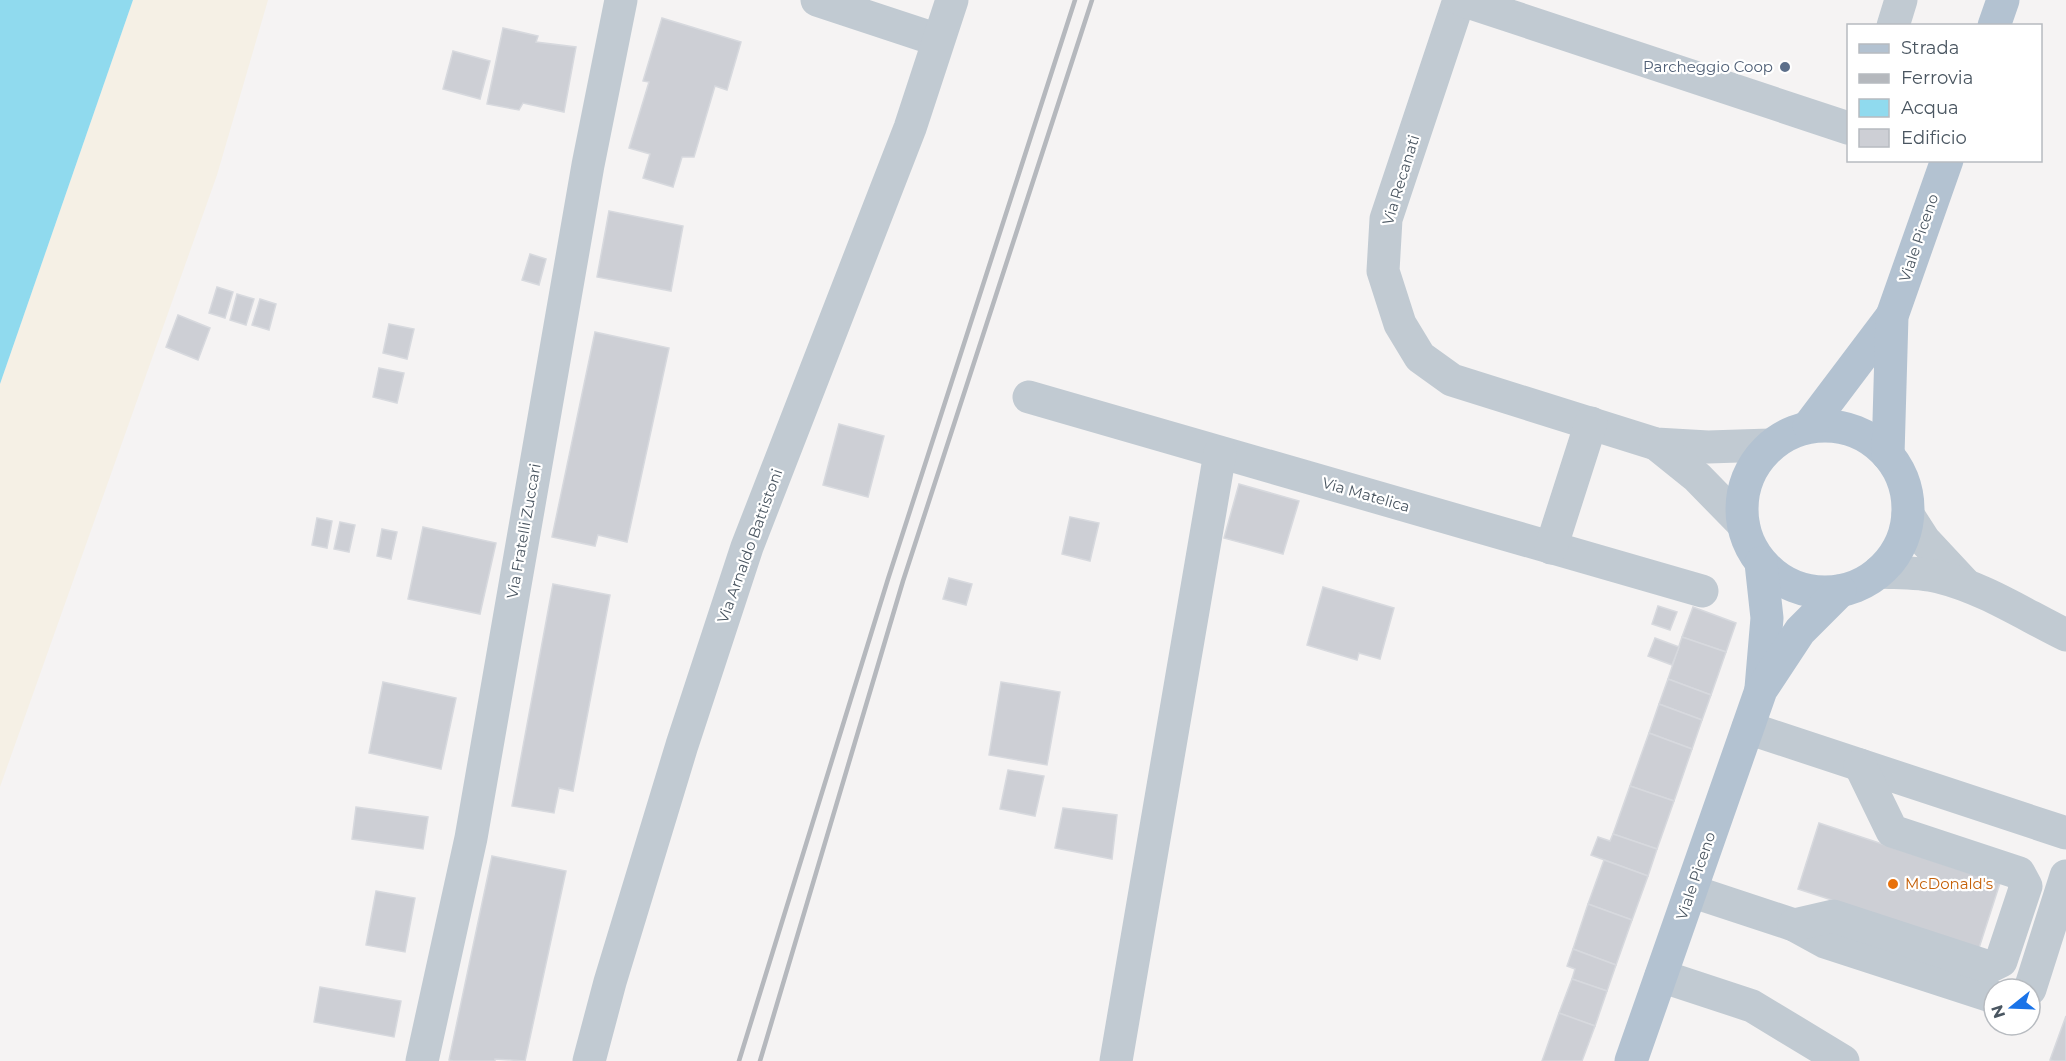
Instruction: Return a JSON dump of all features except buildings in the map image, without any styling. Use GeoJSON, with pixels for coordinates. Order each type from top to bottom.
{"type":"FeatureCollection","features":[{"type":"Feature","properties":{"kind":"main road"},"geometry":{"type":"LineString","coordinates":[[1995,24],[2003,0]]}},
{"type":"Feature","properties":{"kind":"main road","name":"Viale Piceno"},"geometry":{"type":"LineString","coordinates":[[1809,426],[1892,316],[1946,162]]}},
{"type":"Feature","properties":{"kind":"main road","name":"Viale Piceno"},"geometry":{"type":"LineString","coordinates":[[1888,454],[1892,316]]}},
{"type":"Feature","properties":{"kind":"main road","name":"Viale Piceno"},"geometry":{"type":"LineString","coordinates":[[1831,425],[1852,430],[1872,440],[1888,454],[1900,473],[1907,494],[1908,515],[1904,537],[1893,556],[1879,572],[1860,584],[1840,591],[1818,592],[1797,588],[1777,578],[1761,563],[1749,545],[1743,524],[1742,502],[1746,481],[1756,461],[1770,445],[1788,434],[1809,426],[1831,425]]}},
{"type":"Feature","properties":{"kind":"main road","name":"Viale Piceno"},"geometry":{"type":"LineString","coordinates":[[1631,1061],[1761,690],[1767,618],[1761,563]]}},
{"type":"Feature","properties":{"kind":"main road","name":"Viale Piceno"},"geometry":{"type":"LineString","coordinates":[[1761,690],[1800,631],[1840,591]]}},
{"type":"Feature","properties":{"kind":"street","name":"Via Fratelli Zuccari"},"geometry":{"type":"LineString","coordinates":[[422,1061],[471,838],[588,165],[621,0]]}},
{"type":"Feature","properties":{"kind":"street"},"geometry":{"type":"LineString","coordinates":[[817,0],[939,40]]}},
{"type":"Feature","properties":{"kind":"street","name":"Via Arnaldo Battistoni"},"geometry":{"type":"LineString","coordinates":[[589,1061],[610,982],[682,745],[747,547],[910,128],[951,0]]}},
{"type":"Feature","properties":{"kind":"street"},"geometry":{"type":"LineString","coordinates":[[1460,0],[1847,128]]}},
{"type":"Feature","properties":{"kind":"street","name":"Via Recanati"},"geometry":{"type":"LineString","coordinates":[[1460,0],[1386,219],[1383,271],[1400,324],[1420,357],[1452,380],[1656,444],[1708,447],[1770,445]]}},
{"type":"Feature","properties":{"kind":"street"},"geometry":{"type":"LineString","coordinates":[[1894,24],[1901,0]]}},
{"type":"Feature","properties":{"kind":"street","name":"Via Matelica"},"geometry":{"type":"LineString","coordinates":[[1029,397],[1702,591]]}},
{"type":"Feature","properties":{"kind":"street"},"geometry":{"type":"LineString","coordinates":[[1551,548],[1591,423]]}},
{"type":"Feature","properties":{"kind":"street","name":"Via Recanati"},"geometry":{"type":"LineString","coordinates":[[1656,444],[1697,477],[1743,524]]}},
{"type":"Feature","properties":{"kind":"street"},"geometry":{"type":"LineString","coordinates":[[1116,1061],[1220,453]]}},
{"type":"Feature","properties":{"kind":"street"},"geometry":{"type":"LineString","coordinates":[[1908,515],[1924,540],[1966,585]]}},
{"type":"Feature","properties":{"kind":"street"},"geometry":{"type":"LineString","coordinates":[[1879,572],[1938,576],[1966,585],[2066,635]]}},
{"type":"Feature","properties":{"kind":"street"},"geometry":{"type":"LineString","coordinates":[[1748,728],[2066,833]]}},
{"type":"Feature","properties":{"kind":"street"},"geometry":{"type":"LineString","coordinates":[[1794,925],[1833,916],[1989,967],[2001,961],[2026,885],[2019,873],[1892,831],[1860,765]]}},
{"type":"Feature","properties":{"kind":"street"},"geometry":{"type":"LineString","coordinates":[[2034,977],[2066,876]]}},
{"type":"Feature","properties":{"kind":"street"},"geometry":{"type":"LineString","coordinates":[[1691,891],[1794,925],[1825,942],[1982,994]]}},
{"type":"Feature","properties":{"kind":"street"},"geometry":{"type":"LineString","coordinates":[[1661,976],[1752,1006],[1843,1061]]}},
{"type":"Feature","properties":{"kind":"sand"},"geometry":{"type":"Polygon","coordinates":[[[133,0],[268,0],[217,175],[0,787],[0,384],[133,0]]]}},
{"type":"Feature","properties":{"kind":"water"},"geometry":{"type":"Polygon","coordinates":[[[0,0],[133,0],[0,384],[0,0]]]}},
{"type":"Feature","properties":{"kind":"railway"},"geometry":{"type":"LineString","coordinates":[[739,1061],[888,579],[1075,0]]}},
{"type":"Feature","properties":{"kind":"railway"},"geometry":{"type":"LineString","coordinates":[[760,1061],[903,581],[1092,0]]}},
{"type":"Feature","properties":{"kind":"place","name":"Parcheggio Coop"},"geometry":{"type":"Point","coordinates":[1785,67]}},
{"type":"Feature","properties":{"kind":"place","name":"McDonald's"},"geometry":{"type":"Point","coordinates":[1893,884]}}]}
